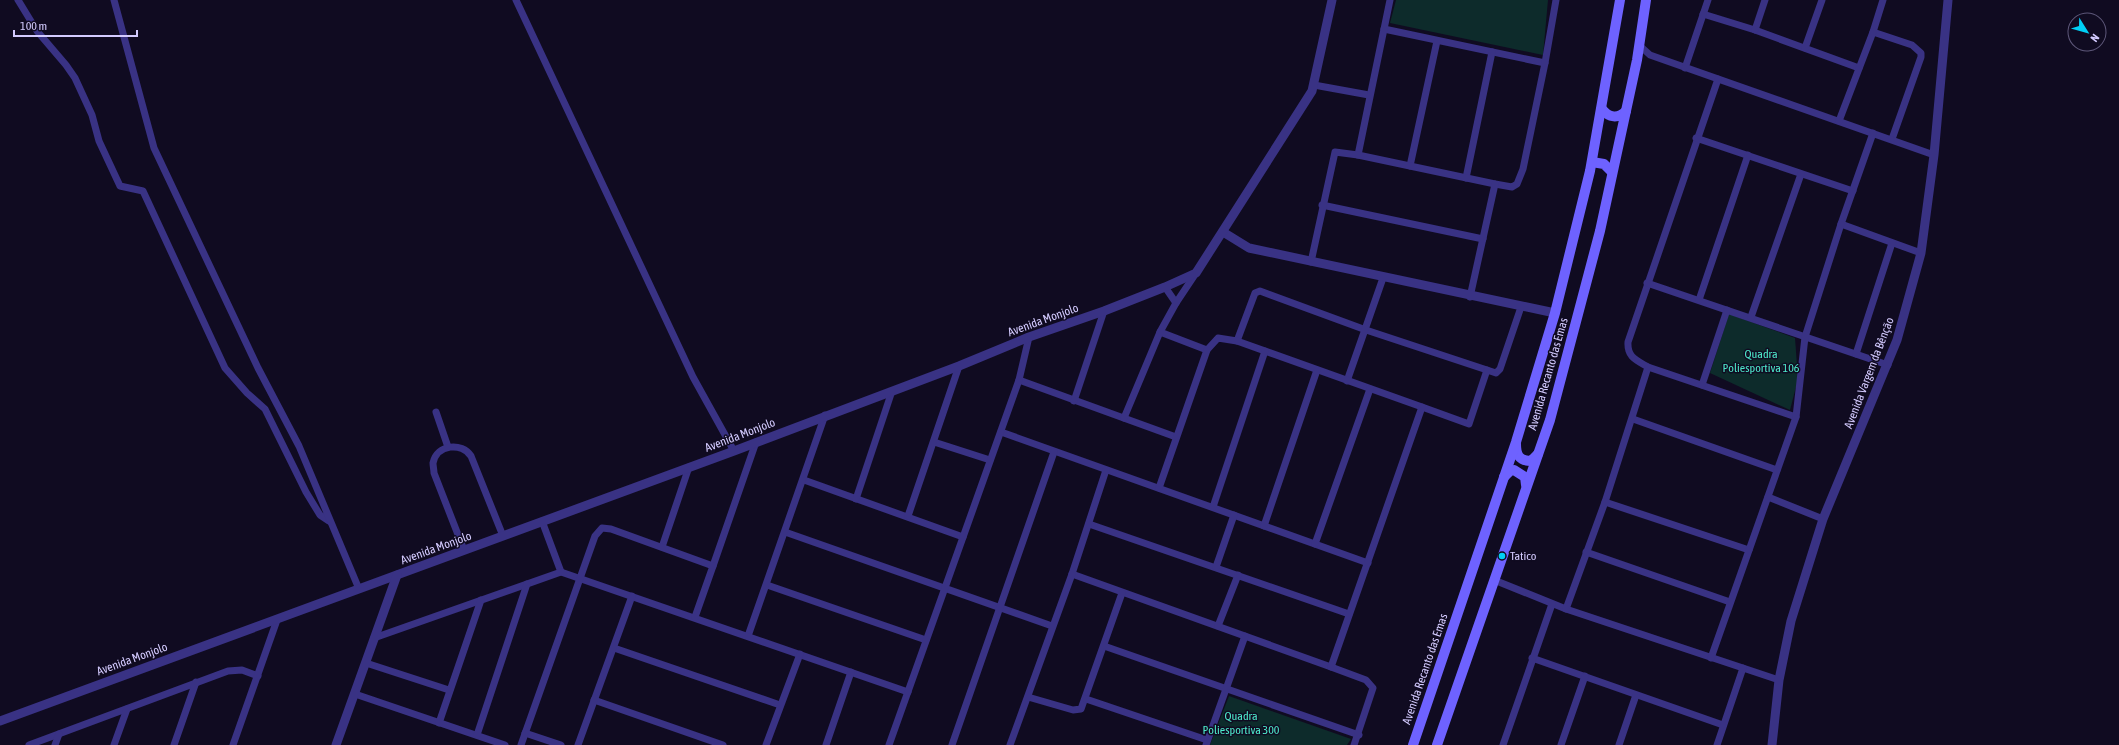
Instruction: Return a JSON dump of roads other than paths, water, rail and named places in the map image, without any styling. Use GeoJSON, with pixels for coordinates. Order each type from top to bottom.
{"type":"FeatureCollection","features":[{"type":"Feature","properties":{"kind":"main road","name":"Avenida Recanto das Emas"},"geometry":{"type":"LineString","coordinates":[[1413,745],[1516,442],[1555,313],[1592,162],[1620,0]]}},
{"type":"Feature","properties":{"kind":"main road","name":"Avenida Recanto das Emas"},"geometry":{"type":"LineString","coordinates":[[1437,745],[1526,485],[1550,420],[1600,231],[1637,60],[1646,0]]}},
{"type":"Feature","properties":{"kind":"main road"},"geometry":{"type":"LineString","coordinates":[[1602,109],[1611,116],[1616,117],[1626,111]]}},
{"type":"Feature","properties":{"kind":"main road"},"geometry":{"type":"LineString","coordinates":[[1592,162],[1604,164],[1612,172]]}},
{"type":"Feature","properties":{"kind":"main road"},"geometry":{"type":"LineString","coordinates":[[1516,442],[1516,453],[1520,458],[1531,460],[1538,454]]}},
{"type":"Feature","properties":{"kind":"main road"},"geometry":{"type":"LineString","coordinates":[[1503,478],[1510,471],[1514,470],[1525,477],[1526,485]]}},
{"type":"Feature","properties":{"kind":"street"},"geometry":{"type":"LineString","coordinates":[[18,0],[37,31],[75,78],[92,114],[99,141],[120,186],[143,192],[226,368],[247,393],[265,409],[306,492],[320,515],[330,522]]}},
{"type":"Feature","properties":{"kind":"street"},"geometry":{"type":"LineString","coordinates":[[114,0],[154,148],[258,368],[298,446],[359,589]]}},
{"type":"Feature","properties":{"kind":"street"},"geometry":{"type":"LineString","coordinates":[[516,0],[693,377],[734,451]]}},
{"type":"Feature","properties":{"kind":"street"},"geometry":{"type":"LineString","coordinates":[[1124,418],[1160,332],[1176,303],[1223,232],[1314,85],[1332,0]]}},
{"type":"Feature","properties":{"kind":"street"},"geometry":{"type":"LineString","coordinates":[[1358,155],[1369,95],[1390,0]]}},
{"type":"Feature","properties":{"kind":"street"},"geometry":{"type":"LineString","coordinates":[[1311,262],[1322,205],[1335,152],[1358,155],[1512,187],[1519,182],[1546,63],[1556,0]]}},
{"type":"Feature","properties":{"kind":"street"},"geometry":{"type":"LineString","coordinates":[[1685,68],[1708,0]]}},
{"type":"Feature","properties":{"kind":"street"},"geometry":{"type":"LineString","coordinates":[[1755,30],[1765,0]]}},
{"type":"Feature","properties":{"kind":"street"},"geometry":{"type":"LineString","coordinates":[[1805,48],[1822,0]]}},
{"type":"Feature","properties":{"kind":"street"},"geometry":{"type":"LineString","coordinates":[[1839,121],[1873,32],[1883,0]]}},
{"type":"Feature","properties":{"kind":"street","name":"Avenida Vargem da Bênção"},"geometry":{"type":"LineString","coordinates":[[1772,745],[1779,680],[1791,621],[1823,519],[1888,365],[1897,340],[1921,253],[1934,155],[1948,0]]}},
{"type":"Feature","properties":{"kind":"street"},"geometry":{"type":"LineString","coordinates":[[1703,14],[1755,30],[1859,68]]}},
{"type":"Feature","properties":{"kind":"street"},"geometry":{"type":"LineString","coordinates":[[1384,29],[1546,63]]}},
{"type":"Feature","properties":{"kind":"street"},"geometry":{"type":"LineString","coordinates":[[1873,32],[1912,45],[1921,53],[1921,57],[1892,139]]}},
{"type":"Feature","properties":{"kind":"street"},"geometry":{"type":"LineString","coordinates":[[1410,166],[1437,41]]}},
{"type":"Feature","properties":{"kind":"street"},"geometry":{"type":"LineString","coordinates":[[1639,45],[1650,55],[1934,155]]}},
{"type":"Feature","properties":{"kind":"street"},"geometry":{"type":"LineString","coordinates":[[1466,178],[1492,52]]}},
{"type":"Feature","properties":{"kind":"street"},"geometry":{"type":"LineString","coordinates":[[1637,60],[1650,55]]}},
{"type":"Feature","properties":{"kind":"street"},"geometry":{"type":"LineString","coordinates":[[1718,79],[1696,138],[1647,283],[1628,342],[1628,349],[1630,355],[1635,360],[1648,367],[1796,417]]}},
{"type":"Feature","properties":{"kind":"street"},"geometry":{"type":"LineString","coordinates":[[1314,85],[1369,95]]}},
{"type":"Feature","properties":{"kind":"street"},"geometry":{"type":"LineString","coordinates":[[1711,658],[1796,417],[1805,337],[1841,224],[1873,134]]}},
{"type":"Feature","properties":{"kind":"street"},"geometry":{"type":"LineString","coordinates":[[1696,138],[1853,191]]}},
{"type":"Feature","properties":{"kind":"street"},"geometry":{"type":"LineString","coordinates":[[1699,300],[1748,155]]}},
{"type":"Feature","properties":{"kind":"street"},"geometry":{"type":"LineString","coordinates":[[1751,317],[1801,174]]}},
{"type":"Feature","properties":{"kind":"street"},"geometry":{"type":"LineString","coordinates":[[1470,297],[1495,184]]}},
{"type":"Feature","properties":{"kind":"street"},"geometry":{"type":"LineString","coordinates":[[1322,205],[1483,239]]}},
{"type":"Feature","properties":{"kind":"street"},"geometry":{"type":"LineString","coordinates":[[1841,224],[1921,253]]}},
{"type":"Feature","properties":{"kind":"street"},"geometry":{"type":"LineString","coordinates":[[1223,232],[1250,248],[1470,297],[1555,313]]}},
{"type":"Feature","properties":{"kind":"street"},"geometry":{"type":"LineString","coordinates":[[1856,354],[1892,243]]}},
{"type":"Feature","properties":{"kind":"street","name":"Avenida Monjolo"},"geometry":{"type":"LineString","coordinates":[[0,721],[734,451],[825,415],[959,366],[1029,337],[1165,288],[1196,273]]}},
{"type":"Feature","properties":{"kind":"street"},"geometry":{"type":"LineString","coordinates":[[1347,381],[1383,278]]}},
{"type":"Feature","properties":{"kind":"street"},"geometry":{"type":"LineString","coordinates":[[1647,283],[1751,317],[1888,365]]}},
{"type":"Feature","properties":{"kind":"street"},"geometry":{"type":"LineString","coordinates":[[1165,288],[1176,303]]}},
{"type":"Feature","properties":{"kind":"street"},"geometry":{"type":"LineString","coordinates":[[1237,340],[1255,293],[1258,291],[1366,330],[1496,373],[1500,369],[1521,307]]}},
{"type":"Feature","properties":{"kind":"street"},"geometry":{"type":"LineString","coordinates":[[1702,385],[1727,310]]}},
{"type":"Feature","properties":{"kind":"street"},"geometry":{"type":"LineString","coordinates":[[1074,401],[1104,311]]}},
{"type":"Feature","properties":{"kind":"street"},"geometry":{"type":"LineString","coordinates":[[1160,332],[1207,350]]}},
{"type":"Feature","properties":{"kind":"street"},"geometry":{"type":"LineString","coordinates":[[890,745],[944,588],[1019,380],[1029,337]]}},
{"type":"Feature","properties":{"kind":"street"},"geometry":{"type":"LineString","coordinates":[[1159,488],[1207,350],[1218,338],[1237,340],[1469,424],[1487,370]]}},
{"type":"Feature","properties":{"kind":"street"},"geometry":{"type":"LineString","coordinates":[[1213,507],[1265,351]]}},
{"type":"Feature","properties":{"kind":"street"},"geometry":{"type":"LineString","coordinates":[[908,516],[959,366]]}},
{"type":"Feature","properties":{"kind":"street"},"geometry":{"type":"LineString","coordinates":[[1566,609],[1605,502],[1633,419],[1648,367]]}},
{"type":"Feature","properties":{"kind":"street"},"geometry":{"type":"LineString","coordinates":[[1264,526],[1317,370]]}},
{"type":"Feature","properties":{"kind":"street"},"geometry":{"type":"LineString","coordinates":[[1019,380],[1176,437]]}},
{"type":"Feature","properties":{"kind":"street"},"geometry":{"type":"LineString","coordinates":[[1315,544],[1370,389]]}},
{"type":"Feature","properties":{"kind":"street"},"geometry":{"type":"LineString","coordinates":[[856,499],[892,391]]}},
{"type":"Feature","properties":{"kind":"street"},"geometry":{"type":"LineString","coordinates":[[1331,667],[1422,407]]}},
{"type":"Feature","properties":{"kind":"street"},"geometry":{"type":"LineString","coordinates":[[436,412],[448,447]]}},
{"type":"Feature","properties":{"kind":"street"},"geometry":{"type":"LineString","coordinates":[[748,636],[804,480],[825,415]]}},
{"type":"Feature","properties":{"kind":"street"},"geometry":{"type":"LineString","coordinates":[[1633,419],[1777,470]]}},
{"type":"Feature","properties":{"kind":"street"},"geometry":{"type":"LineString","coordinates":[[1001,432],[1368,563]]}},
{"type":"Feature","properties":{"kind":"street"},"geometry":{"type":"LineString","coordinates":[[695,617],[756,442]]}},
{"type":"Feature","properties":{"kind":"street"},"geometry":{"type":"LineString","coordinates":[[934,442],[990,460]]}},
{"type":"Feature","properties":{"kind":"street"},"geometry":{"type":"LineString","coordinates":[[464,550],[434,473],[433,463],[437,456],[448,447],[460,447],[468,450],[503,536]]}},
{"type":"Feature","properties":{"kind":"street"},"geometry":{"type":"LineString","coordinates":[[952,745],[1054,452]]}},
{"type":"Feature","properties":{"kind":"street"},"geometry":{"type":"LineString","coordinates":[[662,546],[690,467]]}},
{"type":"Feature","properties":{"kind":"street"},"geometry":{"type":"LineString","coordinates":[[1010,745],[1072,574],[1106,470]]}},
{"type":"Feature","properties":{"kind":"street"},"geometry":{"type":"LineString","coordinates":[[804,480],[963,536]]}},
{"type":"Feature","properties":{"kind":"street"},"geometry":{"type":"LineString","coordinates":[[1768,497],[1823,519]]}},
{"type":"Feature","properties":{"kind":"street"},"geometry":{"type":"LineString","coordinates":[[1605,502],[1749,550]]}},
{"type":"Feature","properties":{"kind":"street"},"geometry":{"type":"LineString","coordinates":[[1216,567],[1234,515]]}},
{"type":"Feature","properties":{"kind":"street"},"geometry":{"type":"LineString","coordinates":[[542,521],[560,572]]}},
{"type":"Feature","properties":{"kind":"street"},"geometry":{"type":"LineString","coordinates":[[1089,524],[1349,614]]}},
{"type":"Feature","properties":{"kind":"street"},"geometry":{"type":"LineString","coordinates":[[521,745],[595,536],[602,528],[611,529],[662,546],[713,566]]}},
{"type":"Feature","properties":{"kind":"street"},"geometry":{"type":"LineString","coordinates":[[785,532],[1052,626]]}},
{"type":"Feature","properties":{"kind":"street"},"geometry":{"type":"LineString","coordinates":[[1586,552],[1730,602]]}},
{"type":"Feature","properties":{"kind":"street"},"geometry":{"type":"LineString","coordinates":[[374,638],[560,572],[580,577],[908,692]]}},
{"type":"Feature","properties":{"kind":"street"},"geometry":{"type":"LineString","coordinates":[[1072,574],[1366,680],[1373,688],[1359,734],[1354,745]]}},
{"type":"Feature","properties":{"kind":"street"},"geometry":{"type":"LineString","coordinates":[[337,745],[397,575]]}},
{"type":"Feature","properties":{"kind":"street"},"geometry":{"type":"LineString","coordinates":[[1218,626],[1238,575]]}},
{"type":"Feature","properties":{"kind":"street"},"geometry":{"type":"LineString","coordinates":[[1494,580],[1566,609],[1779,680]]}},
{"type":"Feature","properties":{"kind":"street"},"geometry":{"type":"LineString","coordinates":[[477,735],[527,584]]}},
{"type":"Feature","properties":{"kind":"street"},"geometry":{"type":"LineString","coordinates":[[767,585],[926,640]]}},
{"type":"Feature","properties":{"kind":"street"},"geometry":{"type":"LineString","coordinates":[[1028,697],[1078,711],[1081,709],[1086,699],[1122,593]]}},
{"type":"Feature","properties":{"kind":"street"},"geometry":{"type":"LineString","coordinates":[[578,745],[632,596]]}},
{"type":"Feature","properties":{"kind":"street"},"geometry":{"type":"LineString","coordinates":[[439,723],[449,690],[481,600]]}},
{"type":"Feature","properties":{"kind":"street"},"geometry":{"type":"LineString","coordinates":[[1503,745],[1552,604]]}},
{"type":"Feature","properties":{"kind":"street"},"geometry":{"type":"LineString","coordinates":[[233,745],[277,620]]}},
{"type":"Feature","properties":{"kind":"street"},"geometry":{"type":"LineString","coordinates":[[1086,699],[1207,742],[1245,636]]}},
{"type":"Feature","properties":{"kind":"street"},"geometry":{"type":"LineString","coordinates":[[1104,646],[1225,690],[1359,734]]}},
{"type":"Feature","properties":{"kind":"street"},"geometry":{"type":"LineString","coordinates":[[614,648],[780,705]]}},
{"type":"Feature","properties":{"kind":"street"},"geometry":{"type":"LineString","coordinates":[[766,745],[800,654]]}},
{"type":"Feature","properties":{"kind":"street"},"geometry":{"type":"LineString","coordinates":[[1532,658],[1723,725]]}},
{"type":"Feature","properties":{"kind":"street"},"geometry":{"type":"LineString","coordinates":[[366,662],[449,690]]}},
{"type":"Feature","properties":{"kind":"street"},"geometry":{"type":"LineString","coordinates":[[1716,745],[1743,668]]}},
{"type":"Feature","properties":{"kind":"street"},"geometry":{"type":"LineString","coordinates":[[29,745],[196,682],[236,669],[258,676]]}},
{"type":"Feature","properties":{"kind":"street"},"geometry":{"type":"LineString","coordinates":[[826,745],[851,672]]}},
{"type":"Feature","properties":{"kind":"street"},"geometry":{"type":"LineString","coordinates":[[1561,745],[1585,676]]}},
{"type":"Feature","properties":{"kind":"street"},"geometry":{"type":"LineString","coordinates":[[174,745],[196,682]]}},
{"type":"Feature","properties":{"kind":"street"},"geometry":{"type":"LineString","coordinates":[[354,694],[505,745]]}},
{"type":"Feature","properties":{"kind":"street"},"geometry":{"type":"LineString","coordinates":[[1620,745],[1636,695]]}},
{"type":"Feature","properties":{"kind":"street"},"geometry":{"type":"LineString","coordinates":[[594,700],[723,745]]}},
{"type":"Feature","properties":{"kind":"street"},"geometry":{"type":"LineString","coordinates":[[114,745],[127,709]]}},
{"type":"Feature","properties":{"kind":"street"},"geometry":{"type":"LineString","coordinates":[[525,733],[560,745]]}},
{"type":"Feature","properties":{"kind":"street"},"geometry":{"type":"LineString","coordinates":[[55,745],[59,734]]}},
{"type":"Feature","properties":{"kind":"place","name":"Tatico"},"geometry":{"type":"Point","coordinates":[1502,556]}},
{"type":"Feature","properties":{"kind":"park label","name":"Quadra Poliesportiva 106"},"geometry":{"type":"Point","coordinates":[1761,361]}},
{"type":"Feature","properties":{"kind":"park label","name":"Quadra Poliesportiva 300"},"geometry":{"type":"Point","coordinates":[1241,723]}}]}
